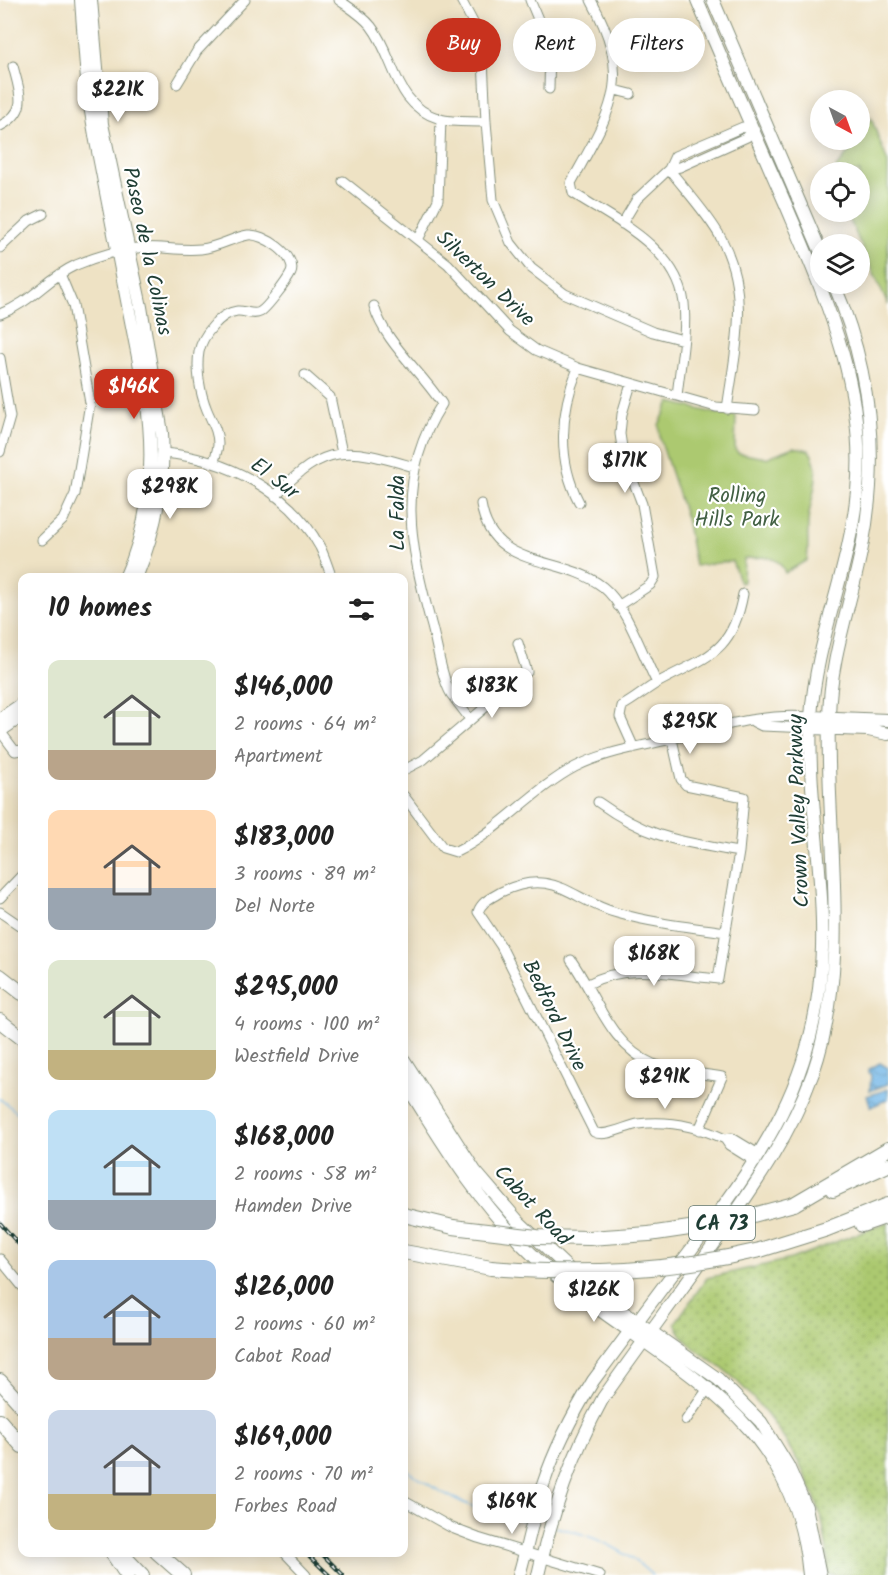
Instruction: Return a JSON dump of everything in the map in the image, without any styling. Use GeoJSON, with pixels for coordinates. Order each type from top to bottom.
{"type":"FeatureCollection","features":[{"type":"Feature","properties":{"kind":"highway"},"geometry":{"type":"LineString","coordinates":[[0,976],[18,990]]}},
{"type":"Feature","properties":{"kind":"highway"},"geometry":{"type":"LineString","coordinates":[[0,1021],[18,1035]]}},
{"type":"Feature","properties":{"kind":"highway"},"geometry":{"type":"LineString","coordinates":[[794,1204],[888,1149]]}},
{"type":"Feature","properties":{"kind":"highway"},"geometry":{"type":"LineString","coordinates":[[794,1204],[857,1181],[888,1165]]}},
{"type":"Feature","properties":{"kind":"highway","name":"CA 73"},"geometry":{"type":"LineString","coordinates":[[408,1216],[453,1227],[537,1237],[589,1238],[649,1234],[723,1223],[794,1204]]}},
{"type":"Feature","properties":{"kind":"highway"},"geometry":{"type":"LineString","coordinates":[[827,1229],[888,1205]]}},
{"type":"Feature","properties":{"kind":"highway"},"geometry":{"type":"LineString","coordinates":[[827,1229],[850,1229],[888,1216]]}},
{"type":"Feature","properties":{"kind":"highway","name":"CA 73"},"geometry":{"type":"LineString","coordinates":[[408,1253],[491,1268],[558,1273],[619,1272],[703,1263],[760,1250],[827,1229]]}},
{"type":"Feature","properties":{"kind":"highway"},"geometry":{"type":"LineString","coordinates":[[0,1381],[18,1401]]}},
{"type":"Feature","properties":{"kind":"highway"},"geometry":{"type":"LineString","coordinates":[[0,1421],[18,1441]]}},
{"type":"Feature","properties":{"kind":"highway"},"geometry":{"type":"LineString","coordinates":[[114,1557],[127,1575]]}},
{"type":"Feature","properties":{"kind":"highway"},"geometry":{"type":"LineString","coordinates":[[125,1557],[142,1575]]}},
{"type":"Feature","properties":{"kind":"highway"},"geometry":{"type":"LineString","coordinates":[[160,1557],[175,1575]]}},
{"type":"Feature","properties":{"kind":"highway"},"geometry":{"type":"LineString","coordinates":[[162,1557],[183,1575]]}},
{"type":"Feature","properties":{"kind":"main road","name":"Paseo de la Colinas"},"geometry":{"type":"LineString","coordinates":[[81,0],[90,106],[156,392],[164,453],[153,530],[138,573]]}},
{"type":"Feature","properties":{"kind":"main road","name":"Paseo de la Colinas"},"geometry":{"type":"LineString","coordinates":[[91,0],[102,124],[147,398],[151,440],[150,476],[138,542],[126,573]]}},
{"type":"Feature","properties":{"kind":"main road","name":"Crown Valley Parkway"},"geometry":{"type":"LineString","coordinates":[[519,1575],[536,1509],[558,1446],[581,1402],[758,1158],[797,1080],[813,1024],[820,978],[822,923],[811,723],[820,650],[864,492],[854,396],[843,347],[823,292],[697,0]]}},
{"type":"Feature","properties":{"kind":"main road"},"geometry":{"type":"LineString","coordinates":[[713,0],[813,234]]}},
{"type":"Feature","properties":{"kind":"main road"},"geometry":{"type":"LineString","coordinates":[[753,94],[750,100],[758,123],[753,129]]}},
{"type":"Feature","properties":{"kind":"main road"},"geometry":{"type":"LineString","coordinates":[[753,129],[760,130],[765,136],[790,193],[798,196]]}},
{"type":"Feature","properties":{"kind":"main road","name":"Crown Valley Parkway"},"geometry":{"type":"LineString","coordinates":[[538,1575],[566,1473],[583,1434],[603,1398],[770,1164],[793,1121],[814,1070],[827,1015],[835,958],[829,723],[837,647],[862,549],[864,492],[871,442],[866,386],[855,340],[838,294]]}},
{"type":"Feature","properties":{"kind":"main road"},"geometry":{"type":"LineString","coordinates":[[150,476],[164,453],[157,442],[151,440]]}},
{"type":"Feature","properties":{"kind":"main road"},"geometry":{"type":"LineString","coordinates":[[0,719],[18,707]]}},
{"type":"Feature","properties":{"kind":"main road"},"geometry":{"type":"LineString","coordinates":[[0,731],[18,719]]}},
{"type":"Feature","properties":{"kind":"main road"},"geometry":{"type":"LineString","coordinates":[[811,723],[888,720]]}},
{"type":"Feature","properties":{"kind":"main road"},"geometry":{"type":"LineString","coordinates":[[829,723],[888,734]]}},
{"type":"Feature","properties":{"kind":"main road","name":"Cabot Road"},"geometry":{"type":"LineString","coordinates":[[408,1066],[458,1146],[495,1196],[560,1264],[634,1327]]}},
{"type":"Feature","properties":{"kind":"main road","name":"Cabot Road"},"geometry":{"type":"LineString","coordinates":[[408,1087],[476,1193],[505,1228],[551,1272],[634,1327],[709,1387],[753,1433],[782,1480],[803,1538],[809,1575]]}},
{"type":"Feature","properties":{"kind":"main road","name":"Cabot Road"},"geometry":{"type":"LineString","coordinates":[[646,1336],[718,1379],[761,1422],[788,1466],[806,1507],[820,1575]]}},
{"type":"Feature","properties":{"kind":"street"},"geometry":{"type":"LineString","coordinates":[[177,84],[197,51],[245,0]]}},
{"type":"Feature","properties":{"kind":"street"},"geometry":{"type":"LineString","coordinates":[[339,0],[371,27],[393,73],[411,102],[441,119],[486,122]]}},
{"type":"Feature","properties":{"kind":"street"},"geometry":{"type":"LineString","coordinates":[[461,0],[482,39],[493,200],[511,243],[531,268],[565,294],[653,332],[683,340]]}},
{"type":"Feature","properties":{"kind":"street"},"geometry":{"type":"LineString","coordinates":[[530,0],[550,48],[549,89]]}},
{"type":"Feature","properties":{"kind":"street"},"geometry":{"type":"LineString","coordinates":[[591,0],[603,22],[615,56],[615,90],[604,121],[571,183],[573,194],[622,224],[671,266],[681,290],[684,305],[677,396]]}},
{"type":"Feature","properties":{"kind":"street"},"geometry":{"type":"LineString","coordinates":[[0,126],[15,118],[20,109],[13,66]]}},
{"type":"Feature","properties":{"kind":"street"},"geometry":{"type":"LineString","coordinates":[[615,90],[631,94]]}},
{"type":"Feature","properties":{"kind":"street"},"geometry":{"type":"LineString","coordinates":[[419,238],[438,200],[441,119]]}},
{"type":"Feature","properties":{"kind":"street"},"geometry":{"type":"LineString","coordinates":[[669,169],[675,156],[743,128],[753,129]]}},
{"type":"Feature","properties":{"kind":"street"},"geometry":{"type":"LineString","coordinates":[[622,224],[637,199],[652,182],[669,169],[747,137],[753,129]]}},
{"type":"Feature","properties":{"kind":"street"},"geometry":{"type":"LineString","coordinates":[[694,147],[700,158]]}},
{"type":"Feature","properties":{"kind":"street"},"geometry":{"type":"LineString","coordinates":[[669,169],[721,237],[735,270],[741,311],[727,409]]}},
{"type":"Feature","properties":{"kind":"street","name":"Silverton Drive"},"geometry":{"type":"LineString","coordinates":[[343,181],[419,238],[448,264],[510,331],[536,350],[578,368],[631,384],[727,409],[755,410]]}},
{"type":"Feature","properties":{"kind":"street"},"geometry":{"type":"LineString","coordinates":[[0,248],[29,221],[43,214]]}},
{"type":"Feature","properties":{"kind":"street"},"geometry":{"type":"LineString","coordinates":[[0,314],[15,309],[36,295],[60,274],[77,265],[123,251],[202,249],[220,246],[248,235],[256,236],[281,251],[292,265],[289,276],[261,311],[254,313],[236,311],[227,315],[204,336],[199,352],[198,377],[206,408],[216,429],[218,446],[214,462]]}},
{"type":"Feature","properties":{"kind":"street"},"geometry":{"type":"LineString","coordinates":[[42,540],[63,520],[75,494],[90,402],[73,305],[60,274]]}},
{"type":"Feature","properties":{"kind":"street","name":"La Falda"},"geometry":{"type":"LineString","coordinates":[[374,306],[379,322],[429,384],[441,404],[430,421],[414,467],[411,495],[414,558],[450,692],[470,719]]}},
{"type":"Feature","properties":{"kind":"street"},"geometry":{"type":"LineString","coordinates":[[0,358],[10,417],[0,452]]}},
{"type":"Feature","properties":{"kind":"street"},"geometry":{"type":"LineString","coordinates":[[578,368],[565,412],[563,446],[569,483],[579,502]]}},
{"type":"Feature","properties":{"kind":"street"},"geometry":{"type":"LineString","coordinates":[[305,375],[330,397],[342,453]]}},
{"type":"Feature","properties":{"kind":"street"},"geometry":{"type":"LineString","coordinates":[[618,606],[650,585],[655,577],[642,504],[622,454],[620,434],[622,414],[631,384]]}},
{"type":"Feature","properties":{"kind":"street","name":"El Sur"},"geometry":{"type":"LineString","coordinates":[[164,453],[214,462],[253,480],[275,496],[297,517],[319,546],[330,573]]}},
{"type":"Feature","properties":{"kind":"street"},"geometry":{"type":"LineString","coordinates":[[275,496],[296,474],[318,459],[342,453],[387,459],[414,467]]}},
{"type":"Feature","properties":{"kind":"street"},"geometry":{"type":"LineString","coordinates":[[482,504],[484,523],[501,544],[523,556],[596,582],[605,588],[618,606],[657,683]]}},
{"type":"Feature","properties":{"kind":"street"},"geometry":{"type":"LineString","coordinates":[[634,748],[620,712],[622,706],[719,648],[738,621],[743,594]]}},
{"type":"Feature","properties":{"kind":"street"},"geometry":{"type":"LineString","coordinates":[[408,768],[423,760],[527,672],[518,643]]}},
{"type":"Feature","properties":{"kind":"street"},"geometry":{"type":"LineString","coordinates":[[408,802],[434,838],[451,852],[461,849],[576,767],[634,748],[754,722],[762,717],[811,723]]}},
{"type":"Feature","properties":{"kind":"street"},"geometry":{"type":"LineString","coordinates":[[0,731],[11,748],[18,751]]}},
{"type":"Feature","properties":{"kind":"street"},"geometry":{"type":"LineString","coordinates":[[588,984],[604,976],[629,970],[718,980],[739,852],[744,797],[686,785],[681,779],[672,739]]}},
{"type":"Feature","properties":{"kind":"street"},"geometry":{"type":"LineString","coordinates":[[598,802],[624,821],[663,838],[739,852]]}},
{"type":"Feature","properties":{"kind":"street"},"geometry":{"type":"LineString","coordinates":[[0,898],[18,879]]}},
{"type":"Feature","properties":{"kind":"street","name":"Bedford Drive"},"geometry":{"type":"LineString","coordinates":[[699,1130],[681,1125],[640,1124],[598,1134],[590,1127],[501,946],[478,912],[486,900],[515,886],[544,883],[577,894],[614,912],[726,932]]}},
{"type":"Feature","properties":{"kind":"street"},"geometry":{"type":"LineString","coordinates":[[0,912],[18,924]]}},
{"type":"Feature","properties":{"kind":"street"},"geometry":{"type":"LineString","coordinates":[[571,960],[588,984],[609,1025],[634,1053],[653,1064],[670,1069],[722,1077],[699,1130],[725,1139],[732,1138],[758,1158]]}},
{"type":"Feature","properties":{"kind":"street"},"geometry":{"type":"LineString","coordinates":[[0,1259],[18,1281]]}},
{"type":"Feature","properties":{"kind":"street"},"geometry":{"type":"LineString","coordinates":[[686,1420],[709,1387]]}},
{"type":"Feature","properties":{"kind":"street"},"geometry":{"type":"LineString","coordinates":[[408,1503],[452,1528],[600,1575]]}},
{"type":"Feature","properties":{"kind":"street"},"geometry":{"type":"LineString","coordinates":[[289,1557],[306,1575]]}},
{"type":"Feature","properties":{"kind":"green space"},"geometry":{"type":"Polygon","coordinates":[[[870,119],[888,163],[888,305],[870,265],[870,234],[856,234],[851,222],[870,222],[870,162],[841,162],[850,150],[870,150],[870,119]]]}},
{"type":"Feature","properties":{"kind":"green space","name":"Rolling Hills Park"},"geometry":{"type":"Polygon","coordinates":[[[670,402],[736,416],[735,449],[738,453],[766,458],[794,447],[809,450],[814,459],[816,477],[808,523],[807,560],[785,573],[774,559],[756,557],[744,559],[743,582],[740,583],[732,561],[695,566],[686,518],[660,439],[659,425],[670,402]]]}},
{"type":"Feature","properties":{"kind":"green space"},"geometry":{"type":"Polygon","coordinates":[[[888,1222],[888,1575],[829,1575],[825,1538],[815,1497],[786,1442],[748,1392],[726,1371],[693,1347],[675,1323],[707,1278],[791,1259],[888,1222]]]}},
{"type":"Feature","properties":{"kind":"water"},"geometry":{"type":"Polygon","coordinates":[[[880,1063],[888,1068],[888,1084],[870,1091],[871,1075],[868,1070],[880,1063]]]}},
{"type":"Feature","properties":{"kind":"water"},"geometry":{"type":"Polygon","coordinates":[[[888,1089],[888,1099],[871,1107],[867,1096],[888,1089]]]}},
{"type":"Feature","properties":{"kind":"waterway"},"geometry":{"type":"LineString","coordinates":[[0,1099],[18,1113]]}},
{"type":"Feature","properties":{"kind":"waterway"},"geometry":{"type":"LineString","coordinates":[[408,1471],[433,1488],[462,1502],[492,1513],[526,1521]]}},
{"type":"Feature","properties":{"kind":"waterway"},"geometry":{"type":"LineString","coordinates":[[555,1527],[594,1538],[618,1550],[652,1575]]}},
{"type":"Feature","properties":{"kind":"railway"},"geometry":{"type":"LineString","coordinates":[[0,1223],[18,1243]]}},
{"type":"Feature","properties":{"kind":"railway"},"geometry":{"type":"LineString","coordinates":[[310,1557],[329,1575]]}},
{"type":"Feature","properties":{"kind":"railway"},"geometry":{"type":"LineString","coordinates":[[325,1557],[343,1575]]}}]}
